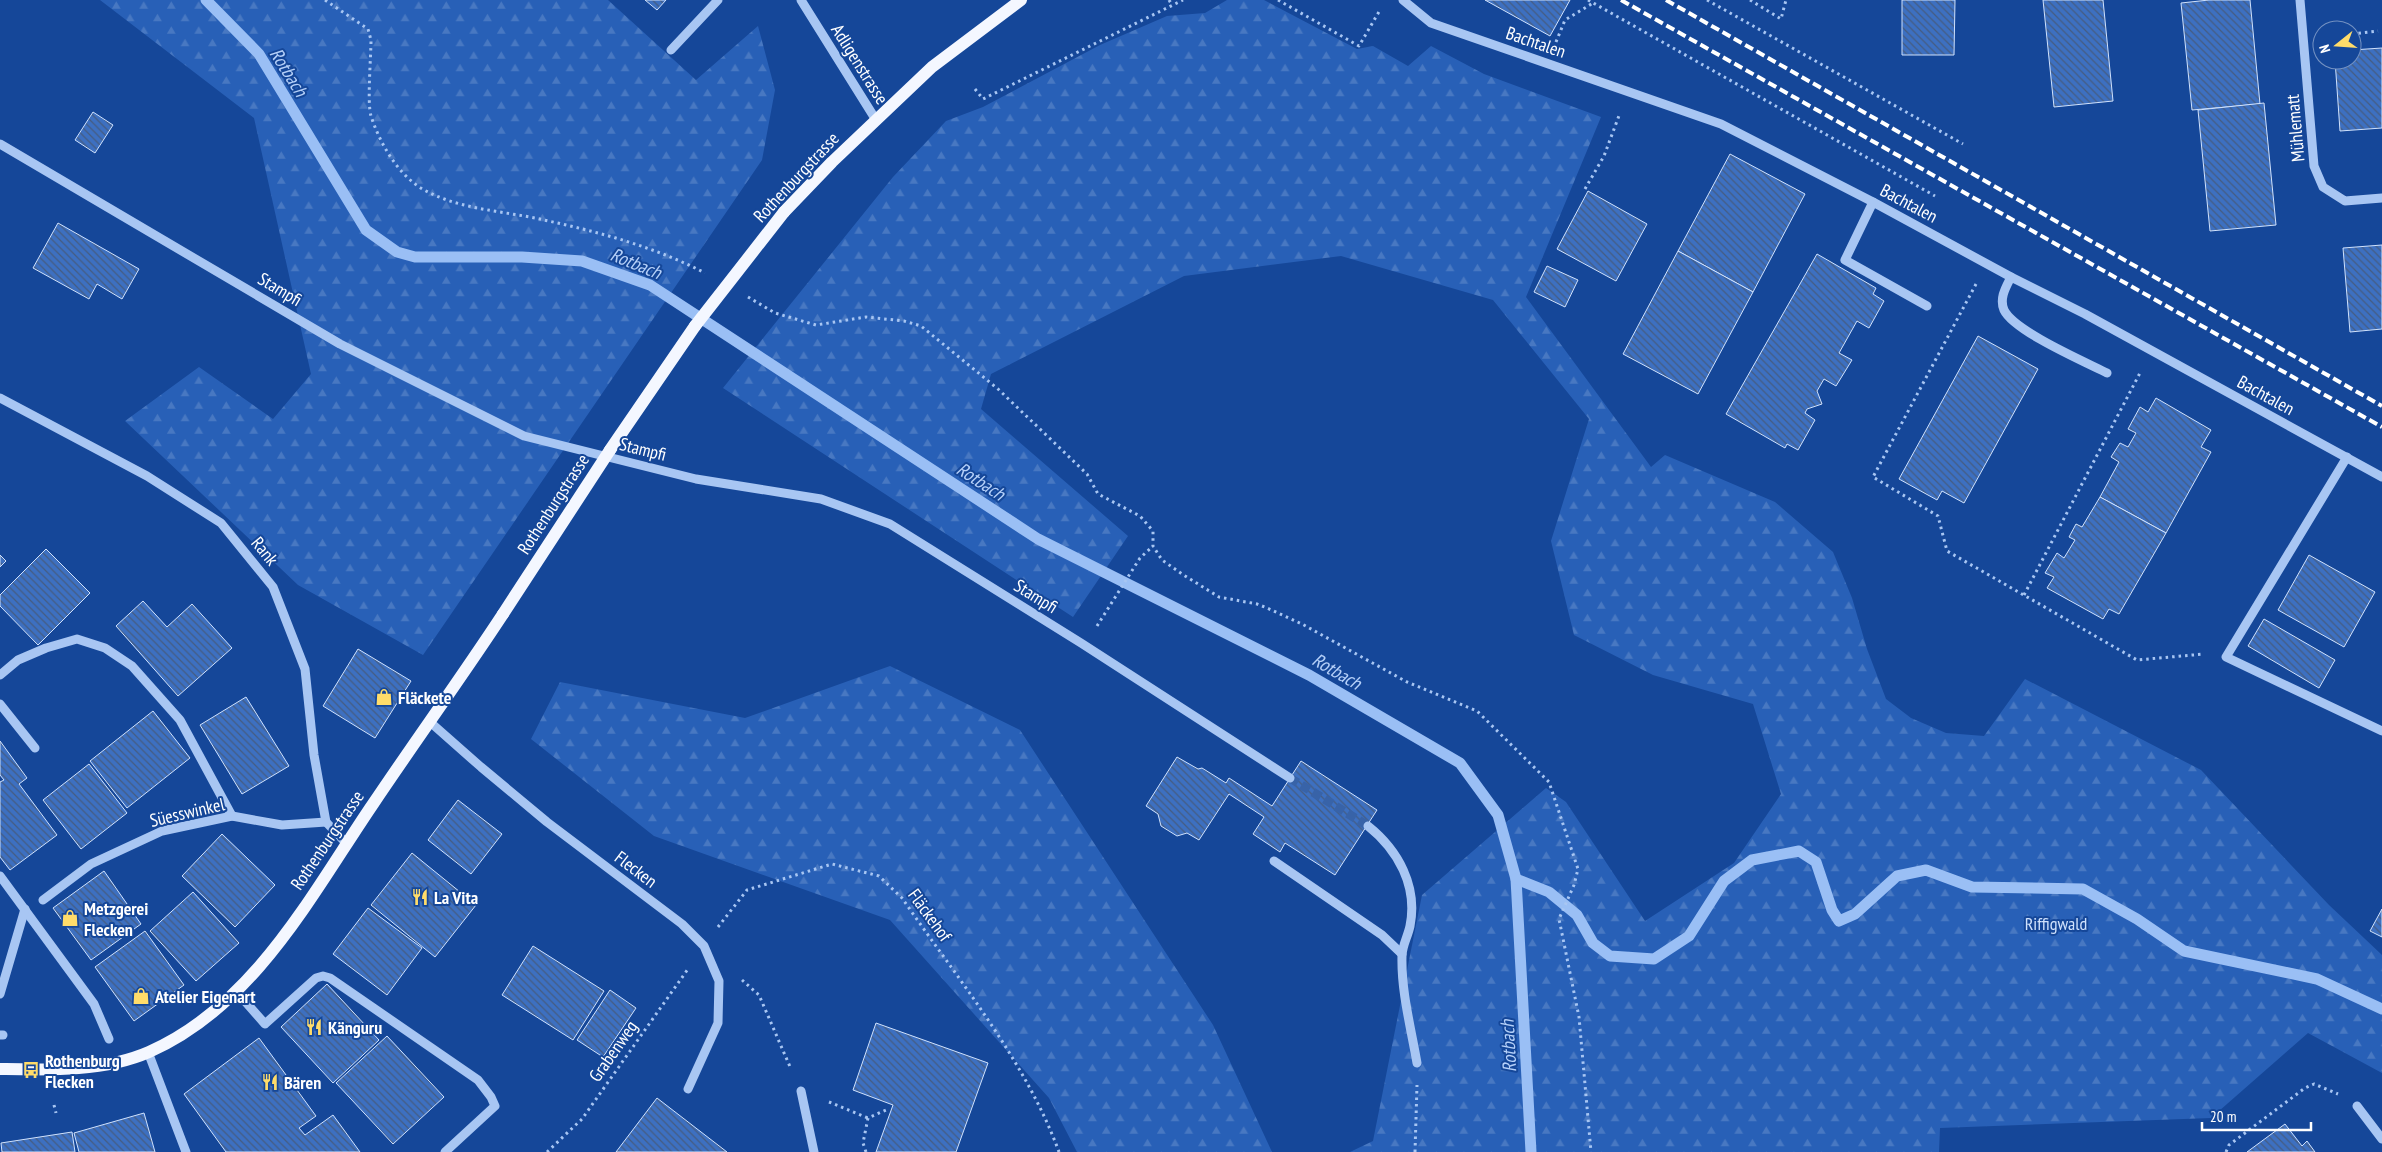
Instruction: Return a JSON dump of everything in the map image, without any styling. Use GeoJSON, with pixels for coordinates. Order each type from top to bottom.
{"type":"FeatureCollection","features":[{"type":"Feature","properties":{"kind":"main road","name":"Rothenburgstrasse"},"geometry":{"type":"LineString","coordinates":[[0,1069],[98,1066],[132,1058],[171,1041],[197,1024],[236,991],[279,942],[453,691],[594,473],[695,326],[786,209],[832,162],[932,67],[1021,0]]}},
{"type":"Feature","properties":{"kind":"street"},"geometry":{"type":"LineString","coordinates":[[671,50],[718,0]]}},
{"type":"Feature","properties":{"kind":"street","name":"Adligenstrasse"},"geometry":{"type":"LineString","coordinates":[[801,0],[876,120]]}},
{"type":"Feature","properties":{"kind":"street","name":"Bachtalen"},"geometry":{"type":"LineString","coordinates":[[1403,0],[1431,23],[1721,124],[1873,202],[2152,351],[2382,477]]}},
{"type":"Feature","properties":{"kind":"street","name":"Mühlematt"},"geometry":{"type":"LineString","coordinates":[[2300,0],[2314,166],[2323,187],[2345,202],[2382,198]]}},
{"type":"Feature","properties":{"kind":"street","name":"Stampfi"},"geometry":{"type":"LineString","coordinates":[[0,144],[340,344],[524,436],[696,479],[821,499],[890,524],[1081,643],[1290,778]]}},
{"type":"Feature","properties":{"kind":"street"},"geometry":{"type":"LineString","coordinates":[[1873,202],[1845,260],[1927,306]]}},
{"type":"Feature","properties":{"kind":"street"},"geometry":{"type":"LineString","coordinates":[[2011,277],[2002,294],[2003,309],[2014,324],[2106,373]]}},
{"type":"Feature","properties":{"kind":"street","name":"Rank"},"geometry":{"type":"LineString","coordinates":[[0,398],[147,476],[221,523],[274,587],[306,669],[314,755],[326,822]]}},
{"type":"Feature","properties":{"kind":"street"},"geometry":{"type":"LineString","coordinates":[[2347,457],[2226,656],[2382,730]]}},
{"type":"Feature","properties":{"kind":"street"},"geometry":{"type":"LineString","coordinates":[[0,675],[18,660],[46,648],[69,642],[77,640],[104,648],[132,666],[180,720],[232,816]]}},
{"type":"Feature","properties":{"kind":"street"},"geometry":{"type":"LineString","coordinates":[[0,704],[35,748]]}},
{"type":"Feature","properties":{"kind":"street","name":"Flecken"},"geometry":{"type":"LineString","coordinates":[[430,722],[539,816],[682,924],[704,946],[720,981],[718,1023],[688,1089]]}},
{"type":"Feature","properties":{"kind":"street","name":"Süesswinkel"},"geometry":{"type":"LineString","coordinates":[[43,900],[91,864],[162,831],[232,816],[282,825],[326,822]]}},
{"type":"Feature","properties":{"kind":"street"},"geometry":{"type":"LineString","coordinates":[[326,822],[346,843]]}},
{"type":"Feature","properties":{"kind":"street"},"geometry":{"type":"LineString","coordinates":[[1368,826],[1393,850],[1402,864],[1409,885],[1412,907],[1410,926],[1402,954],[1404,981],[1417,1063]]}},
{"type":"Feature","properties":{"kind":"street"},"geometry":{"type":"LineString","coordinates":[[1274,861],[1382,935],[1402,954]]}},
{"type":"Feature","properties":{"kind":"street"},"geometry":{"type":"LineString","coordinates":[[0,876],[94,1004],[98,1021],[109,1039]]}},
{"type":"Feature","properties":{"kind":"street"},"geometry":{"type":"LineString","coordinates":[[0,994],[25,909]]}},
{"type":"Feature","properties":{"kind":"street"},"geometry":{"type":"LineString","coordinates":[[236,991],[265,1024],[316,978],[323,976],[330,978],[478,1080],[491,1097],[495,1106],[445,1152]]}},
{"type":"Feature","properties":{"kind":"street"},"geometry":{"type":"LineString","coordinates":[[148,1052],[186,1152]]}},
{"type":"Feature","properties":{"kind":"street"},"geometry":{"type":"LineString","coordinates":[[801,1092],[814,1152]]}},
{"type":"Feature","properties":{"kind":"street"},"geometry":{"type":"LineString","coordinates":[[2357,1106],[2382,1139]]}},
{"type":"Feature","properties":{"kind":"path"},"geometry":{"type":"LineString","coordinates":[[1169,0],[1172,5]]}},
{"type":"Feature","properties":{"kind":"path"},"geometry":{"type":"LineString","coordinates":[[975,88],[983,99],[1183,0]]}},
{"type":"Feature","properties":{"kind":"path"},"geometry":{"type":"LineString","coordinates":[[1278,0],[1359,46],[1380,10]]}},
{"type":"Feature","properties":{"kind":"path"},"geometry":{"type":"LineString","coordinates":[[1588,0],[1935,196]]}},
{"type":"Feature","properties":{"kind":"path"},"geometry":{"type":"LineString","coordinates":[[1707,0],[1962,144]]}},
{"type":"Feature","properties":{"kind":"path"},"geometry":{"type":"LineString","coordinates":[[1750,0],[1781,19],[1786,0]]}},
{"type":"Feature","properties":{"kind":"path"},"geometry":{"type":"LineString","coordinates":[[1563,26],[1566,20],[1593,3]]}},
{"type":"Feature","properties":{"kind":"path"},"geometry":{"type":"LineString","coordinates":[[2362,33],[2378,31]]}},
{"type":"Feature","properties":{"kind":"path"},"geometry":{"type":"LineString","coordinates":[[1584,189],[1604,156],[1626,92]]}},
{"type":"Feature","properties":{"kind":"path"},"geometry":{"type":"LineString","coordinates":[[1987,264],[1873,477],[1938,516],[1947,550],[2137,660],[2215,653],[2226,656]]}},
{"type":"Feature","properties":{"kind":"path"},"geometry":{"type":"LineString","coordinates":[[2024,595],[2152,351]]}},
{"type":"Feature","properties":{"kind":"path"},"geometry":{"type":"LineString","coordinates":[[1096,626],[1140,558],[1153,546]]}},
{"type":"Feature","properties":{"kind":"path"},"geometry":{"type":"LineString","coordinates":[[1162,560],[1218,597],[1257,604],[1267,608],[1302,624],[1407,682],[1478,711],[1549,782],[1578,869],[1574,885],[1559,919],[1580,1017],[1591,1152]]}},
{"type":"Feature","properties":{"kind":"path","name":"Fläckehof"},"geometry":{"type":"LineString","coordinates":[[704,946],[747,890],[832,864],[879,876],[902,898],[1021,1069],[1047,1118],[1060,1152]]}},
{"type":"Feature","properties":{"kind":"path","name":"Grabenweg"},"geometry":{"type":"LineString","coordinates":[[547,1152],[582,1119],[694,961]]}},
{"type":"Feature","properties":{"kind":"path"},"geometry":{"type":"LineString","coordinates":[[738,977],[758,995],[801,1092],[868,1118],[886,1110]]}},
{"type":"Feature","properties":{"kind":"path"},"geometry":{"type":"LineString","coordinates":[[1415,1152],[1417,1063]]}},
{"type":"Feature","properties":{"kind":"path"},"geometry":{"type":"LineString","coordinates":[[2226,1152],[2228,1145],[2305,1088],[2314,1084],[2350,1100],[2357,1106]]}},
{"type":"Feature","properties":{"kind":"path"},"geometry":{"type":"LineString","coordinates":[[54,1106],[56,1113]]}},
{"type":"Feature","properties":{"kind":"path"},"geometry":{"type":"LineString","coordinates":[[866,1152],[864,1143],[868,1118]]}},
{"type":"Feature","properties":{"kind":"green space"},"geometry":{"type":"Polygon","coordinates":[[[100,0],[608,0],[696,80],[758,26],[775,90],[762,160],[423,655],[298,585],[125,421],[199,367],[273,419],[311,374],[254,118],[100,0]]]}},
{"type":"Feature","properties":{"kind":"green space","name":"Riffigwald"},"geometry":{"type":"Polygon","coordinates":[[[1227,0],[1264,0],[1357,49],[1373,46],[1408,66],[1431,46],[1484,74],[1601,117],[1526,297],[1651,467],[1665,455],[1775,502],[1833,552],[1852,598],[1867,649],[1886,699],[1911,718],[1946,733],[1984,736],[2025,679],[2201,770],[2329,905],[2382,955],[2382,1073],[2308,1033],[2211,1118],[1940,1128],[1939,1152],[1350,1152],[1373,1141],[1422,895],[1546,788],[1566,802],[1645,921],[1734,863],[1781,794],[1753,704],[1653,675],[1574,635],[1551,541],[1589,419],[1493,300],[1341,256],[1184,276],[991,374],[981,409],[1128,536],[1073,617],[723,388],[893,177],[946,121],[983,107],[1100,45],[1167,16],[1205,13],[1227,0]]]}},
{"type":"Feature","properties":{"kind":"green space"},"geometry":{"type":"Polygon","coordinates":[[[890,666],[1020,730],[1213,1025],[1272,1152],[1077,1152],[1049,1098],[890,920],[654,836],[531,739],[560,682],[745,718],[890,666]]]}},
{"type":"Feature","properties":{"kind":"building"},"geometry":{"type":"Polygon","coordinates":[[[645,0],[666,0],[657,10],[645,0]]]}},
{"type":"Feature","properties":{"kind":"building"},"geometry":{"type":"Polygon","coordinates":[[[1485,0],[1570,0],[1550,36],[1485,0]]]}},
{"type":"Feature","properties":{"kind":"building"},"geometry":{"type":"Polygon","coordinates":[[[1902,0],[1955,0],[1954,55],[1902,55],[1902,0]]]}},
{"type":"Feature","properties":{"kind":"building"},"geometry":{"type":"Polygon","coordinates":[[[2043,0],[2103,0],[2113,101],[2054,107],[2043,0]]]}},
{"type":"Feature","properties":{"kind":"building"},"geometry":{"type":"Polygon","coordinates":[[[2209,0],[2250,0],[2260,104],[2192,110],[2181,3],[2209,0]]]}},
{"type":"Feature","properties":{"kind":"building"},"geometry":{"type":"Polygon","coordinates":[[[2382,48],[2382,128],[2340,131],[2336,70],[2362,70],[2362,49],[2382,48]]]}},
{"type":"Feature","properties":{"kind":"building"},"geometry":{"type":"Polygon","coordinates":[[[2264,103],[2276,225],[2210,231],[2198,110],[2264,103]]]}},
{"type":"Feature","properties":{"kind":"building"},"geometry":{"type":"Polygon","coordinates":[[[93,112],[113,125],[95,153],[75,140],[93,112]]]}},
{"type":"Feature","properties":{"kind":"building"},"geometry":{"type":"Polygon","coordinates":[[[1730,154],[1805,194],[1753,292],[1678,251],[1730,154]]]}},
{"type":"Feature","properties":{"kind":"building"},"geometry":{"type":"Polygon","coordinates":[[[1588,191],[1647,224],[1616,281],[1557,249],[1588,191]]]}},
{"type":"Feature","properties":{"kind":"building"},"geometry":{"type":"Polygon","coordinates":[[[58,223],[139,269],[122,299],[97,284],[89,299],[33,268],[58,223]]]}},
{"type":"Feature","properties":{"kind":"building"},"geometry":{"type":"Polygon","coordinates":[[[2382,245],[2382,329],[2350,332],[2343,248],[2382,245]]]}},
{"type":"Feature","properties":{"kind":"building"},"geometry":{"type":"Polygon","coordinates":[[[1678,251],[1753,292],[1698,394],[1623,354],[1678,251]]]}},
{"type":"Feature","properties":{"kind":"building"},"geometry":{"type":"Polygon","coordinates":[[[1817,254],[1876,288],[1873,294],[1884,301],[1869,328],[1857,321],[1839,353],[1852,360],[1836,386],[1824,379],[1817,391],[1822,404],[1807,409],[1805,413],[1815,420],[1798,450],[1787,444],[1785,448],[1726,414],[1817,254]]]}},
{"type":"Feature","properties":{"kind":"building"},"geometry":{"type":"Polygon","coordinates":[[[1547,266],[1578,280],[1565,307],[1534,292],[1547,266]]]}},
{"type":"Feature","properties":{"kind":"building"},"geometry":{"type":"Polygon","coordinates":[[[1978,336],[2038,369],[1964,503],[1942,491],[1937,500],[1899,479],[1978,336]]]}},
{"type":"Feature","properties":{"kind":"building"},"geometry":{"type":"Polygon","coordinates":[[[2156,398],[2211,430],[2201,447],[2211,452],[2166,533],[2100,497],[2119,462],[2111,457],[2120,443],[2128,447],[2136,433],[2128,429],[2140,407],[2148,412],[2156,398]]]}},
{"type":"Feature","properties":{"kind":"building"},"geometry":{"type":"Polygon","coordinates":[[[2100,497],[2166,533],[2119,614],[2109,609],[2103,619],[2047,588],[2054,577],[2045,573],[2057,553],[2064,558],[2075,540],[2069,537],[2076,524],[2082,527],[2100,497]]]}},
{"type":"Feature","properties":{"kind":"building"},"geometry":{"type":"Polygon","coordinates":[[[46,549],[90,593],[38,645],[0,606],[0,595],[46,549]]]}},
{"type":"Feature","properties":{"kind":"building"},"geometry":{"type":"Polygon","coordinates":[[[0,555],[6,561],[0,567],[0,555]]]}},
{"type":"Feature","properties":{"kind":"building"},"geometry":{"type":"Polygon","coordinates":[[[2309,555],[2375,592],[2344,647],[2278,610],[2309,555]]]}},
{"type":"Feature","properties":{"kind":"building"},"geometry":{"type":"Polygon","coordinates":[[[143,601],[167,627],[192,604],[232,648],[178,696],[116,626],[143,601]]]}},
{"type":"Feature","properties":{"kind":"building"},"geometry":{"type":"Polygon","coordinates":[[[2264,619],[2335,660],[2319,688],[2248,646],[2264,619]]]}},
{"type":"Feature","properties":{"kind":"building"},"geometry":{"type":"Polygon","coordinates":[[[358,649],[411,681],[375,738],[323,706],[358,649]]]}},
{"type":"Feature","properties":{"kind":"building"},"geometry":{"type":"Polygon","coordinates":[[[246,697],[289,766],[242,794],[200,725],[246,697]]]}},
{"type":"Feature","properties":{"kind":"building"},"geometry":{"type":"Polygon","coordinates":[[[153,711],[190,758],[127,808],[90,761],[153,711]]]}},
{"type":"Feature","properties":{"kind":"building"},"geometry":{"type":"Polygon","coordinates":[[[0,741],[27,778],[19,784],[57,835],[10,870],[0,857],[0,782],[4,780],[0,775],[0,741]]]}},
{"type":"Feature","properties":{"kind":"building"},"geometry":{"type":"Polygon","coordinates":[[[1177,757],[1198,769],[1202,768],[1226,783],[1229,778],[1272,806],[1301,761],[1377,810],[1335,875],[1285,843],[1280,852],[1253,834],[1264,817],[1229,794],[1199,840],[1187,833],[1177,836],[1161,826],[1158,814],[1146,806],[1177,757]]]}},
{"type":"Feature","properties":{"kind":"building"},"geometry":{"type":"Polygon","coordinates":[[[89,764],[127,813],[81,849],[43,800],[89,764]]]}},
{"type":"Feature","properties":{"kind":"building"},"geometry":{"type":"Polygon","coordinates":[[[458,800],[502,834],[471,874],[428,840],[458,800]]]}},
{"type":"Feature","properties":{"kind":"building"},"geometry":{"type":"Polygon","coordinates":[[[222,834],[275,885],[235,927],[182,876],[222,834]]]}},
{"type":"Feature","properties":{"kind":"building"},"geometry":{"type":"Polygon","coordinates":[[[412,853],[476,905],[435,957],[371,905],[412,853]]]}},
{"type":"Feature","properties":{"kind":"building"},"geometry":{"type":"Polygon","coordinates":[[[104,871],[141,924],[91,960],[53,908],[104,871]]]}},
{"type":"Feature","properties":{"kind":"building"},"geometry":{"type":"Polygon","coordinates":[[[193,892],[239,943],[196,981],[150,931],[193,892]]]}},
{"type":"Feature","properties":{"kind":"building"},"geometry":{"type":"Polygon","coordinates":[[[368,908],[422,948],[387,995],[333,954],[368,908]]]}},
{"type":"Feature","properties":{"kind":"building"},"geometry":{"type":"Polygon","coordinates":[[[2382,909],[2382,937],[2370,931],[2382,909]]]}},
{"type":"Feature","properties":{"kind":"building"},"geometry":{"type":"Polygon","coordinates":[[[145,931],[184,985],[134,1021],[95,967],[145,931]]]}},
{"type":"Feature","properties":{"kind":"building"},"geometry":{"type":"Polygon","coordinates":[[[533,946],[604,991],[573,1040],[502,995],[533,946]]]}},
{"type":"Feature","properties":{"kind":"building"},"geometry":{"type":"Polygon","coordinates":[[[327,984],[379,1040],[333,1083],[281,1027],[327,984]]]}},
{"type":"Feature","properties":{"kind":"building"},"geometry":{"type":"Polygon","coordinates":[[[610,990],[636,1008],[603,1057],[577,1040],[610,990]]]}},
{"type":"Feature","properties":{"kind":"building"},"geometry":{"type":"Polygon","coordinates":[[[876,1023],[988,1063],[956,1152],[876,1152],[893,1105],[853,1090],[876,1023]]]}},
{"type":"Feature","properties":{"kind":"building"},"geometry":{"type":"Polygon","coordinates":[[[387,1036],[444,1097],[393,1144],[336,1083],[387,1036]]]}},
{"type":"Feature","properties":{"kind":"building"},"geometry":{"type":"Polygon","coordinates":[[[259,1038],[316,1116],[299,1128],[305,1135],[333,1115],[360,1152],[226,1152],[184,1094],[259,1038]]]}},
{"type":"Feature","properties":{"kind":"building"},"geometry":{"type":"Polygon","coordinates":[[[657,1098],[727,1152],[616,1152],[657,1098]]]}},
{"type":"Feature","properties":{"kind":"building"},"geometry":{"type":"Polygon","coordinates":[[[144,1113],[155,1152],[79,1152],[74,1133],[144,1113]]]}},
{"type":"Feature","properties":{"kind":"building"},"geometry":{"type":"Polygon","coordinates":[[[2285,1124],[2302,1146],[2307,1141],[2315,1152],[2247,1152],[2285,1124]]]}},
{"type":"Feature","properties":{"kind":"building"},"geometry":{"type":"Polygon","coordinates":[[[72,1132],[75,1152],[2,1152],[1,1143],[72,1132]]]}},
{"type":"Feature","properties":{"kind":"waterway","name":"Rotbach"},"geometry":{"type":"LineString","coordinates":[[206,0],[259,54],[366,230],[397,252],[415,257],[522,257],[582,261],[650,285],[1038,539],[1309,675],[1460,763],[1498,815],[1516,879],[1531,1152]]}},
{"type":"Feature","properties":{"kind":"waterway"},"geometry":{"type":"LineString","coordinates":[[1516,879],[1549,892],[1577,915],[1593,943],[1610,956],[1654,959],[1689,936],[1724,881],[1752,860],[1799,851],[1816,862],[1832,910],[1839,921],[1855,914],[1897,876],[1926,870],[1972,887],[2083,889],[2137,919],[2184,951],[2317,979],[2382,1009]]}},
{"type":"Feature","properties":{"kind":"tunnel"},"geometry":{"type":"LineString","coordinates":[[1290,778],[1368,826]]}},
{"type":"Feature","properties":{"kind":"railway"},"geometry":{"type":"LineString","coordinates":[[1621,0],[2382,427]]}},
{"type":"Feature","properties":{"kind":"railway"},"geometry":{"type":"LineString","coordinates":[[1666,0],[2382,406]]}},
{"type":"Feature","properties":{"kind":"place","name":"Fläckete"},"geometry":{"type":"Point","coordinates":[384,697]}},
{"type":"Feature","properties":{"kind":"place","name":"La Vita"},"geometry":{"type":"Point","coordinates":[420,897]}},
{"type":"Feature","properties":{"kind":"place","name":"Metzgerei Flecken"},"geometry":{"type":"Point","coordinates":[70,918]}},
{"type":"Feature","properties":{"kind":"place","name":"Atelier Eigenart"},"geometry":{"type":"Point","coordinates":[141,996]}},
{"type":"Feature","properties":{"kind":"place","name":"Känguru"},"geometry":{"type":"Point","coordinates":[314,1027]}},
{"type":"Feature","properties":{"kind":"place","name":"Rothenburg Flecken"},"geometry":{"type":"Point","coordinates":[31,1070]}},
{"type":"Feature","properties":{"kind":"place","name":"Bären"},"geometry":{"type":"Point","coordinates":[270,1082]}}]}
